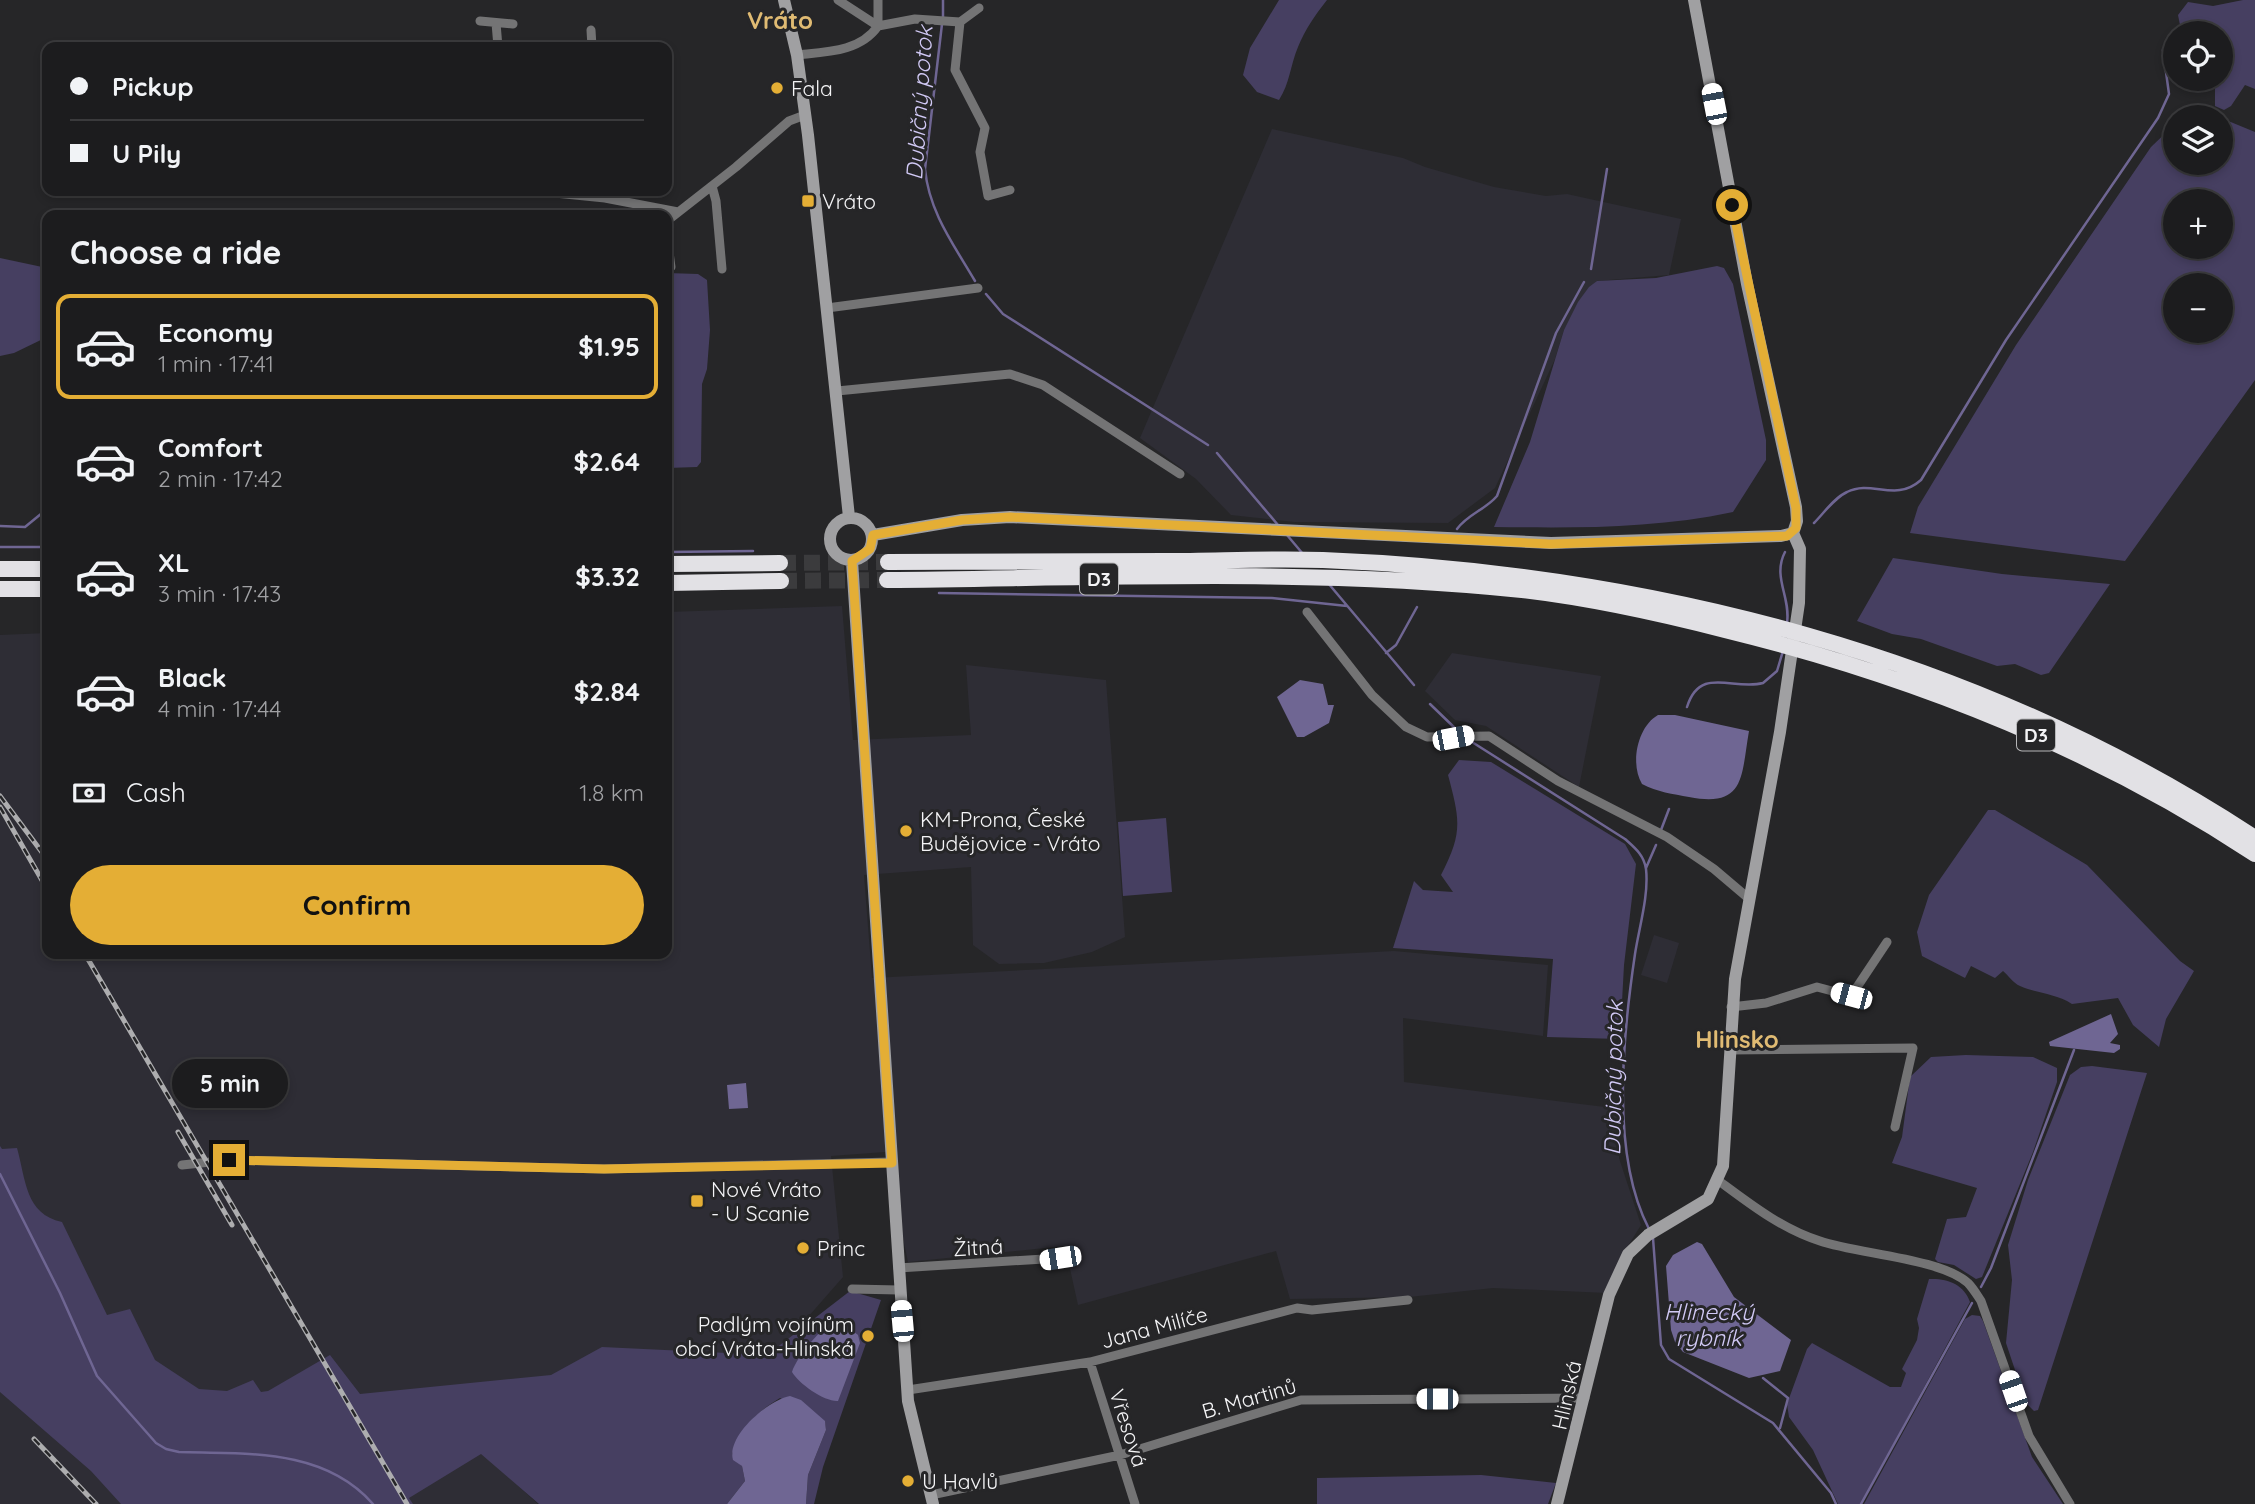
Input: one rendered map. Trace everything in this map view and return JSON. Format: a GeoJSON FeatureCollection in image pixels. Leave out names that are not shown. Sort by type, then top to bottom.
{"type":"FeatureCollection","features":[{"type":"Feature","properties":{"kind":"highway","name":"D3"},"geometry":{"type":"LineString","coordinates":[[888,562],[1319,560],[1528,576],[1630,593],[1780,625],[1945,681],[2039,719],[2124,762],[2255,838]]}},
{"type":"Feature","properties":{"kind":"highway"},"geometry":{"type":"LineString","coordinates":[[672,564],[780,563]]}},
{"type":"Feature","properties":{"kind":"highway"},"geometry":{"type":"LineString","coordinates":[[0,569],[42,569]]}},
{"type":"Feature","properties":{"kind":"highway","name":"D3"},"geometry":{"type":"LineString","coordinates":[[887,580],[1334,578],[1525,591],[1625,606],[1802,650],[1940,695],[2033,733],[2119,776],[2255,854]]}},
{"type":"Feature","properties":{"kind":"highway"},"geometry":{"type":"LineString","coordinates":[[672,583],[781,581]]}},
{"type":"Feature","properties":{"kind":"highway"},"geometry":{"type":"LineString","coordinates":[[0,589],[42,589]]}},
{"type":"Feature","properties":{"kind":"street"},"geometry":{"type":"LineString","coordinates":[[783,0],[797,55],[805,115],[849,517]]}},
{"type":"Feature","properties":{"kind":"street"},"geometry":{"type":"LineString","coordinates":[[838,0],[878,26],[915,19],[960,22],[979,8]]}},
{"type":"Feature","properties":{"kind":"street"},"geometry":{"type":"LineString","coordinates":[[797,55],[857,45],[871,36],[878,26],[878,0]]}},
{"type":"Feature","properties":{"kind":"street"},"geometry":{"type":"LineString","coordinates":[[1694,0],[1747,284],[1796,508],[1797,521],[1793,533],[1800,549],[1799,603],[1775,757],[1747,897],[1731,1007],[1723,1166],[1719,1181],[1786,1227],[1820,1242],[1933,1267],[1952,1273],[1969,1284],[1981,1301],[2029,1436],[2070,1504]]}},
{"type":"Feature","properties":{"kind":"street"},"geometry":{"type":"LineString","coordinates":[[480,21],[513,24]]}},
{"type":"Feature","properties":{"kind":"street"},"geometry":{"type":"LineString","coordinates":[[960,22],[955,70],[985,128],[980,152],[988,196],[1010,190]]}},
{"type":"Feature","properties":{"kind":"street"},"geometry":{"type":"LineString","coordinates":[[496,23],[498,42]]}},
{"type":"Feature","properties":{"kind":"street"},"geometry":{"type":"LineString","coordinates":[[591,30],[592,42]]}},
{"type":"Feature","properties":{"kind":"street"},"geometry":{"type":"LineString","coordinates":[[672,217],[789,121],[805,115]]}},
{"type":"Feature","properties":{"kind":"street"},"geometry":{"type":"LineString","coordinates":[[712,186],[716,201],[722,269]]}},
{"type":"Feature","properties":{"kind":"street"},"geometry":{"type":"LineString","coordinates":[[612,196],[670,210]]}},
{"type":"Feature","properties":{"kind":"street"},"geometry":{"type":"LineString","coordinates":[[672,211],[678,212]]}},
{"type":"Feature","properties":{"kind":"street"},"geometry":{"type":"LineString","coordinates":[[827,308],[978,288]]}},
{"type":"Feature","properties":{"kind":"street"},"geometry":{"type":"LineString","coordinates":[[837,391],[1010,374],[1043,385],[1180,474]]}},
{"type":"Feature","properties":{"kind":"street"},"geometry":{"type":"LineString","coordinates":[[849,517],[867,523],[873,535],[870,549],[852,561]]}},
{"type":"Feature","properties":{"kind":"street"},"geometry":{"type":"LineString","coordinates":[[849,517],[832,530],[830,544],[838,556],[852,561]]}},
{"type":"Feature","properties":{"kind":"street"},"geometry":{"type":"LineString","coordinates":[[873,535],[962,520],[1010,517],[1551,544],[1627,543],[1793,533]]}},
{"type":"Feature","properties":{"kind":"street"},"geometry":{"type":"LineString","coordinates":[[852,561],[899,1290],[912,1423],[932,1499]]}},
{"type":"Feature","properties":{"kind":"street"},"geometry":{"type":"LineString","coordinates":[[1307,612],[1372,695],[1406,727],[1427,737],[1489,736],[1558,781],[1667,837],[1714,869],[1747,897]]}},
{"type":"Feature","properties":{"kind":"street"},"geometry":{"type":"LineString","coordinates":[[1731,1007],[1766,1003],[1817,987],[1851,996],[1887,942]]}},
{"type":"Feature","properties":{"kind":"street"},"geometry":{"type":"LineString","coordinates":[[1729,1050],[1913,1048],[1895,1128]]}},
{"type":"Feature","properties":{"kind":"street"},"geometry":{"type":"LineString","coordinates":[[182,1165],[229,1160],[659,1169],[892,1163]]}},
{"type":"Feature","properties":{"kind":"street","name":"Hlinská"},"geometry":{"type":"LineString","coordinates":[[1557,1504],[1609,1295],[1628,1254],[1652,1233],[1708,1199],[1719,1181]]}},
{"type":"Feature","properties":{"kind":"street","name":"Žitná"},"geometry":{"type":"LineString","coordinates":[[898,1268],[1060,1258]]}},
{"type":"Feature","properties":{"kind":"street"},"geometry":{"type":"LineString","coordinates":[[852,1289],[899,1290]]}},
{"type":"Feature","properties":{"kind":"street","name":"Jana Milíče"},"geometry":{"type":"LineString","coordinates":[[908,1390],[1090,1362],[1297,1308],[1312,1310],[1408,1300]]}},
{"type":"Feature","properties":{"kind":"street","name":"Vřesová"},"geometry":{"type":"LineString","coordinates":[[1090,1362],[1135,1504]]}},
{"type":"Feature","properties":{"kind":"street","name":"B. Martinů"},"geometry":{"type":"LineString","coordinates":[[932,1499],[1120,1455],[1301,1399],[1585,1398]]}},
{"type":"Feature","properties":{"kind":"shaded area"},"geometry":{"type":"Polygon","coordinates":[[[1279,0],[1327,0],[1301,41],[1279,100],[1257,92],[1243,75],[1250,48],[1279,0]]]}},
{"type":"Feature","properties":{"kind":"shaded area"},"geometry":{"type":"Polygon","coordinates":[[[2255,0],[2255,89],[2245,85],[2232,105],[2215,105],[2215,91],[2233,91],[2233,21],[2179,21],[2178,15],[2188,2],[2213,6],[2255,0]]]}},
{"type":"Feature","properties":{"kind":"shaded area"},"geometry":{"type":"Polygon","coordinates":[[[2233,123],[2255,132],[2255,380],[2125,561],[1910,533],[1918,507],[2016,345],[2151,147],[2163,136],[2163,175],[2233,175],[2233,123]]]}},
{"type":"Feature","properties":{"kind":"shaded area"},"geometry":{"type":"Polygon","coordinates":[[[1272,129],[1403,158],[1494,187],[1546,196],[1567,194],[1681,219],[1669,275],[1597,281],[1564,330],[1555,359],[1495,488],[1448,523],[1294,522],[1231,515],[1196,479],[1140,438],[1272,129]]]}},
{"type":"Feature","properties":{"kind":"shaded area"},"geometry":{"type":"Polygon","coordinates":[[[0,258],[42,267],[42,339],[14,353],[0,356],[0,258]]]}},
{"type":"Feature","properties":{"kind":"shaded area"},"geometry":{"type":"Polygon","coordinates":[[[1717,266],[1724,268],[1733,284],[1766,440],[1766,460],[1733,512],[1644,524],[1494,527],[1530,442],[1564,330],[1589,287],[1597,281],[1656,278],[1717,266]]]}},
{"type":"Feature","properties":{"kind":"shaded area"},"geometry":{"type":"Polygon","coordinates":[[[672,273],[698,274],[707,280],[710,330],[707,369],[702,384],[701,462],[697,467],[672,468],[672,273]]]}},
{"type":"Feature","properties":{"kind":"shaded area"},"geometry":{"type":"Polygon","coordinates":[[[1893,558],[2002,574],[2110,584],[2049,673],[2041,675],[2015,664],[1997,666],[1921,639],[1892,634],[1857,621],[1893,558]]]}},
{"type":"Feature","properties":{"kind":"shaded area"},"geometry":{"type":"Polygon","coordinates":[[[842,606],[853,740],[971,735],[966,665],[1106,680],[1125,937],[1092,952],[1044,963],[999,964],[973,945],[971,867],[864,875],[872,978],[1394,951],[1548,965],[1543,1036],[1403,1018],[1404,1082],[1621,1109],[1619,1158],[1641,1225],[1618,1262],[1607,1293],[1493,1288],[1409,1297],[1290,1299],[1276,1251],[1078,1305],[1065,1246],[908,1262],[885,1152],[831,1156],[843,1277],[766,1365],[492,1462],[538,1504],[0,1504],[0,635],[42,633],[42,959],[672,959],[672,612],[842,606]]]}},
{"type":"Feature","properties":{"kind":"shaded area"},"geometry":{"type":"Polygon","coordinates":[[[1452,653],[1601,676],[1579,787],[1486,726],[1455,720],[1425,691],[1452,653]]]}},
{"type":"Feature","properties":{"kind":"shaded area"},"geometry":{"type":"Polygon","coordinates":[[[1459,760],[1491,762],[1625,844],[1636,864],[1624,965],[1620,1039],[1547,1037],[1553,959],[1393,948],[1414,881],[1423,890],[1453,892],[1441,875],[1456,837],[1457,815],[1448,775],[1459,760]]]}},
{"type":"Feature","properties":{"kind":"shaded area"},"geometry":{"type":"Polygon","coordinates":[[[1988,810],[1995,810],[2087,865],[2180,961],[2194,971],[2166,1019],[2159,1047],[2133,1025],[2118,998],[2072,1004],[2020,986],[2003,971],[1995,978],[1971,966],[1965,978],[1922,956],[1917,932],[1929,895],[1988,810]]]}},
{"type":"Feature","properties":{"kind":"shaded area"},"geometry":{"type":"Polygon","coordinates":[[[1166,818],[1172,892],[1123,896],[1118,822],[1166,818]]]}},
{"type":"Feature","properties":{"kind":"shaded area"},"geometry":{"type":"Polygon","coordinates":[[[1654,935],[1679,943],[1667,983],[1641,975],[1654,935]]]}},
{"type":"Feature","properties":{"kind":"shaded area"},"geometry":{"type":"Polygon","coordinates":[[[1931,1057],[2033,1057],[2057,1068],[2057,1082],[2033,1152],[1982,1277],[1976,1279],[1954,1265],[1935,1259],[1947,1219],[1966,1217],[1977,1188],[1892,1163],[1902,1137],[1910,1077],[1931,1057]]]}},
{"type":"Feature","properties":{"kind":"shaded area"},"geometry":{"type":"Polygon","coordinates":[[[2081,1067],[2147,1073],[2038,1410],[2034,1411],[2026,1403],[2006,1343],[2012,1280],[2008,1245],[2028,1180],[2070,1075],[2081,1067]]]}},
{"type":"Feature","properties":{"kind":"shaded area"},"geometry":{"type":"Polygon","coordinates":[[[0,1146],[2,1149],[17,1148],[25,1183],[34,1204],[50,1218],[62,1222],[107,1315],[130,1309],[155,1360],[199,1389],[227,1391],[253,1380],[261,1392],[268,1391],[330,1355],[360,1394],[551,1375],[602,1347],[767,1355],[850,1291],[881,1300],[823,1467],[814,1504],[806,1504],[808,1475],[826,1430],[825,1422],[780,1398],[757,1415],[744,1429],[735,1445],[732,1454],[742,1466],[745,1481],[727,1504],[539,1504],[481,1454],[409,1498],[413,1504],[121,1504],[91,1471],[0,1392],[0,1146]]]}},
{"type":"Feature","properties":{"kind":"shaded area"},"geometry":{"type":"Polygon","coordinates":[[[1929,1279],[1954,1283],[1964,1291],[1970,1302],[1861,1504],[1838,1504],[1813,1450],[1789,1417],[1787,1404],[1807,1349],[1812,1343],[1890,1387],[1901,1387],[1906,1373],[1902,1369],[1917,1340],[1917,1319],[1929,1279]]]}},
{"type":"Feature","properties":{"kind":"shaded area"},"geometry":{"type":"Polygon","coordinates":[[[1972,1315],[1980,1316],[1983,1321],[2032,1457],[2063,1504],[1864,1504],[1965,1319],[1972,1315]]]}},
{"type":"Feature","properties":{"kind":"shaded area"},"geometry":{"type":"Polygon","coordinates":[[[1481,1475],[1556,1483],[1548,1504],[1317,1504],[1317,1478],[1481,1475]]]}},
{"type":"Feature","properties":{"kind":"water"},"geometry":{"type":"Polygon","coordinates":[[[1300,680],[1323,684],[1328,705],[1334,705],[1329,723],[1304,737],[1297,737],[1277,697],[1300,680]]]}},
{"type":"Feature","properties":{"kind":"water"},"geometry":{"type":"Polygon","coordinates":[[[1658,715],[1675,715],[1749,731],[1742,775],[1731,793],[1721,798],[1708,799],[1665,792],[1642,784],[1636,766],[1638,746],[1645,728],[1658,715]]]}},
{"type":"Feature","properties":{"kind":"water"},"geometry":{"type":"Polygon","coordinates":[[[2111,1014],[2118,1034],[2110,1043],[2120,1045],[2120,1049],[2114,1053],[2050,1046],[2049,1042],[2111,1014]]]}},
{"type":"Feature","properties":{"kind":"water"},"geometry":{"type":"Polygon","coordinates":[[[746,1083],[748,1108],[729,1109],[727,1085],[746,1083]]]}},
{"type":"Feature","properties":{"kind":"water","name":"Hlinecký rybník"},"geometry":{"type":"Polygon","coordinates":[[[1697,1242],[1702,1244],[1734,1297],[1791,1340],[1780,1371],[1749,1378],[1683,1352],[1675,1342],[1671,1330],[1666,1266],[1673,1255],[1697,1242]]]}},
{"type":"Feature","properties":{"kind":"water"},"geometry":{"type":"Polygon","coordinates":[[[838,1319],[858,1335],[860,1343],[838,1401],[833,1401],[800,1382],[792,1372],[811,1342],[838,1319]]]}},
{"type":"Feature","properties":{"kind":"water"},"geometry":{"type":"Polygon","coordinates":[[[790,1396],[801,1400],[825,1421],[826,1430],[808,1475],[806,1504],[727,1504],[745,1481],[742,1466],[733,1460],[736,1440],[760,1412],[790,1396]]]}},
{"type":"Feature","properties":{"kind":"waterway","name":"Dubičný potok"},"geometry":{"type":"LineString","coordinates":[[943,0],[943,18]]}},
{"type":"Feature","properties":{"kind":"waterway","name":"Dubičný potok"},"geometry":{"type":"LineString","coordinates":[[942,24],[925,169],[927,185],[937,214],[975,281]]}},
{"type":"Feature","properties":{"kind":"waterway"},"geometry":{"type":"LineString","coordinates":[[1814,523],[1833,502],[1847,492],[1865,488],[1902,490],[1921,480],[2006,340],[2158,118],[2169,91]]}},
{"type":"Feature","properties":{"kind":"waterway"},"geometry":{"type":"LineString","coordinates":[[1591,269],[1607,169]]}},
{"type":"Feature","properties":{"kind":"waterway"},"geometry":{"type":"LineString","coordinates":[[1457,529],[1497,496],[1556,333],[1584,282]]}},
{"type":"Feature","properties":{"kind":"waterway","name":"Dubičný potok"},"geometry":{"type":"LineString","coordinates":[[986,294],[1003,314],[1208,445]]}},
{"type":"Feature","properties":{"kind":"waterway","name":"Dubičný potok"},"geometry":{"type":"LineString","coordinates":[[1217,453],[1278,525]]}},
{"type":"Feature","properties":{"kind":"waterway"},"geometry":{"type":"LineString","coordinates":[[0,526],[25,527],[42,513]]}},
{"type":"Feature","properties":{"kind":"waterway","name":"Dubičný potok"},"geometry":{"type":"LineString","coordinates":[[1287,535],[1303,554]]}},
{"type":"Feature","properties":{"kind":"waterway"},"geometry":{"type":"LineString","coordinates":[[0,547],[42,547]]}},
{"type":"Feature","properties":{"kind":"waterway"},"geometry":{"type":"LineString","coordinates":[[672,552],[753,551]]}},
{"type":"Feature","properties":{"kind":"waterway"},"geometry":{"type":"LineString","coordinates":[[1785,552],[1780,570],[1787,604],[1787,623]]}},
{"type":"Feature","properties":{"kind":"waterway","name":"Dubičný potok"},"geometry":{"type":"LineString","coordinates":[[1328,583],[1414,685]]}},
{"type":"Feature","properties":{"kind":"waterway"},"geometry":{"type":"LineString","coordinates":[[939,593],[1272,598],[1347,606]]}},
{"type":"Feature","properties":{"kind":"waterway"},"geometry":{"type":"LineString","coordinates":[[1386,653],[1396,645],[1417,607]]}},
{"type":"Feature","properties":{"kind":"waterway"},"geometry":{"type":"LineString","coordinates":[[1687,707],[1693,694],[1709,683],[1763,683],[1777,671],[1783,651]]}},
{"type":"Feature","properties":{"kind":"waterway","name":"Dubičný potok"},"geometry":{"type":"LineString","coordinates":[[1430,704],[1459,732]]}},
{"type":"Feature","properties":{"kind":"waterway","name":"Dubičný potok"},"geometry":{"type":"LineString","coordinates":[[1472,742],[1625,839],[1645,864],[1646,890],[1627,1021],[1623,1094],[1629,1166],[1637,1199],[1649,1229]]}},
{"type":"Feature","properties":{"kind":"waterway"},"geometry":{"type":"LineString","coordinates":[[1661,830],[1669,809]]}},
{"type":"Feature","properties":{"kind":"waterway"},"geometry":{"type":"LineString","coordinates":[[1646,868],[1656,845]]}},
{"type":"Feature","properties":{"kind":"waterway"},"geometry":{"type":"LineString","coordinates":[[1981,1287],[1991,1268],[2074,1050]]}},
{"type":"Feature","properties":{"kind":"waterway"},"geometry":{"type":"LineString","coordinates":[[0,1174],[60,1293],[97,1376],[156,1443],[179,1452],[257,1455],[308,1463],[353,1486],[373,1504]]}},
{"type":"Feature","properties":{"kind":"waterway","name":"Dubičný potok"},"geometry":{"type":"LineString","coordinates":[[1653,1238],[1661,1345],[1669,1359],[1773,1423],[1831,1493],[1836,1504]]}},
{"type":"Feature","properties":{"kind":"waterway"},"geometry":{"type":"LineString","coordinates":[[1861,1504],[1972,1303]]}},
{"type":"Feature","properties":{"kind":"waterway"},"geometry":{"type":"LineString","coordinates":[[1763,1378],[1788,1398],[1780,1428]]}},
{"type":"Feature","properties":{"kind":"tunnel"},"geometry":{"type":"LineString","coordinates":[[780,563],[888,562]]}},
{"type":"Feature","properties":{"kind":"tunnel"},"geometry":{"type":"LineString","coordinates":[[781,581],[887,580]]}},
{"type":"Feature","properties":{"kind":"railway"},"geometry":{"type":"LineString","coordinates":[[0,796],[42,852]]}},
{"type":"Feature","properties":{"kind":"railway"},"geometry":{"type":"LineString","coordinates":[[0,807],[42,880]]}},
{"type":"Feature","properties":{"kind":"railway"},"geometry":{"type":"LineString","coordinates":[[88,959],[407,1504]]}},
{"type":"Feature","properties":{"kind":"railway"},"geometry":{"type":"LineString","coordinates":[[178,1132],[232,1225]]}},
{"type":"Feature","properties":{"kind":"railway"},"geometry":{"type":"LineString","coordinates":[[34,1439],[96,1504]]}},
{"type":"Feature","properties":{"kind":"place","name":"Fala"},"geometry":{"type":"Point","coordinates":[777,88]}},
{"type":"Feature","properties":{"kind":"place","name":"Vráto"},"geometry":{"type":"Point","coordinates":[808,201]}},
{"type":"Feature","properties":{"kind":"place","name":"KM-Prona, České Budějovice - Vráto"},"geometry":{"type":"Point","coordinates":[906,831]}},
{"type":"Feature","properties":{"kind":"place","name":"Nové Vráto - U Scanie"},"geometry":{"type":"Point","coordinates":[697,1201]}},
{"type":"Feature","properties":{"kind":"place","name":"Princ"},"geometry":{"type":"Point","coordinates":[803,1248]}},
{"type":"Feature","properties":{"kind":"place","name":"Padlým vojínům obcí Vráta-Hlinská"},"geometry":{"type":"Point","coordinates":[868,1336]}},
{"type":"Feature","properties":{"kind":"place","name":"U Havlů"},"geometry":{"type":"Point","coordinates":[908,1481]}},
{"type":"Feature","properties":{"kind":"district","name":"Vráto"},"geometry":{"type":"Point","coordinates":[780,20]}},
{"type":"Feature","properties":{"kind":"district","name":"Hlinsko"},"geometry":{"type":"Point","coordinates":[1737,1039]}},
{"type":"Feature","properties":{"kind":"route"},"geometry":{"type":"LineString","coordinates":[[229,1160],[604,1169],[892,1163],[852,561],[866,555],[873,542],[873,535],[962,520],[1010,517],[1551,544],[1787,536],[1796,528],[1796,508],[1732,205]]}}]}
